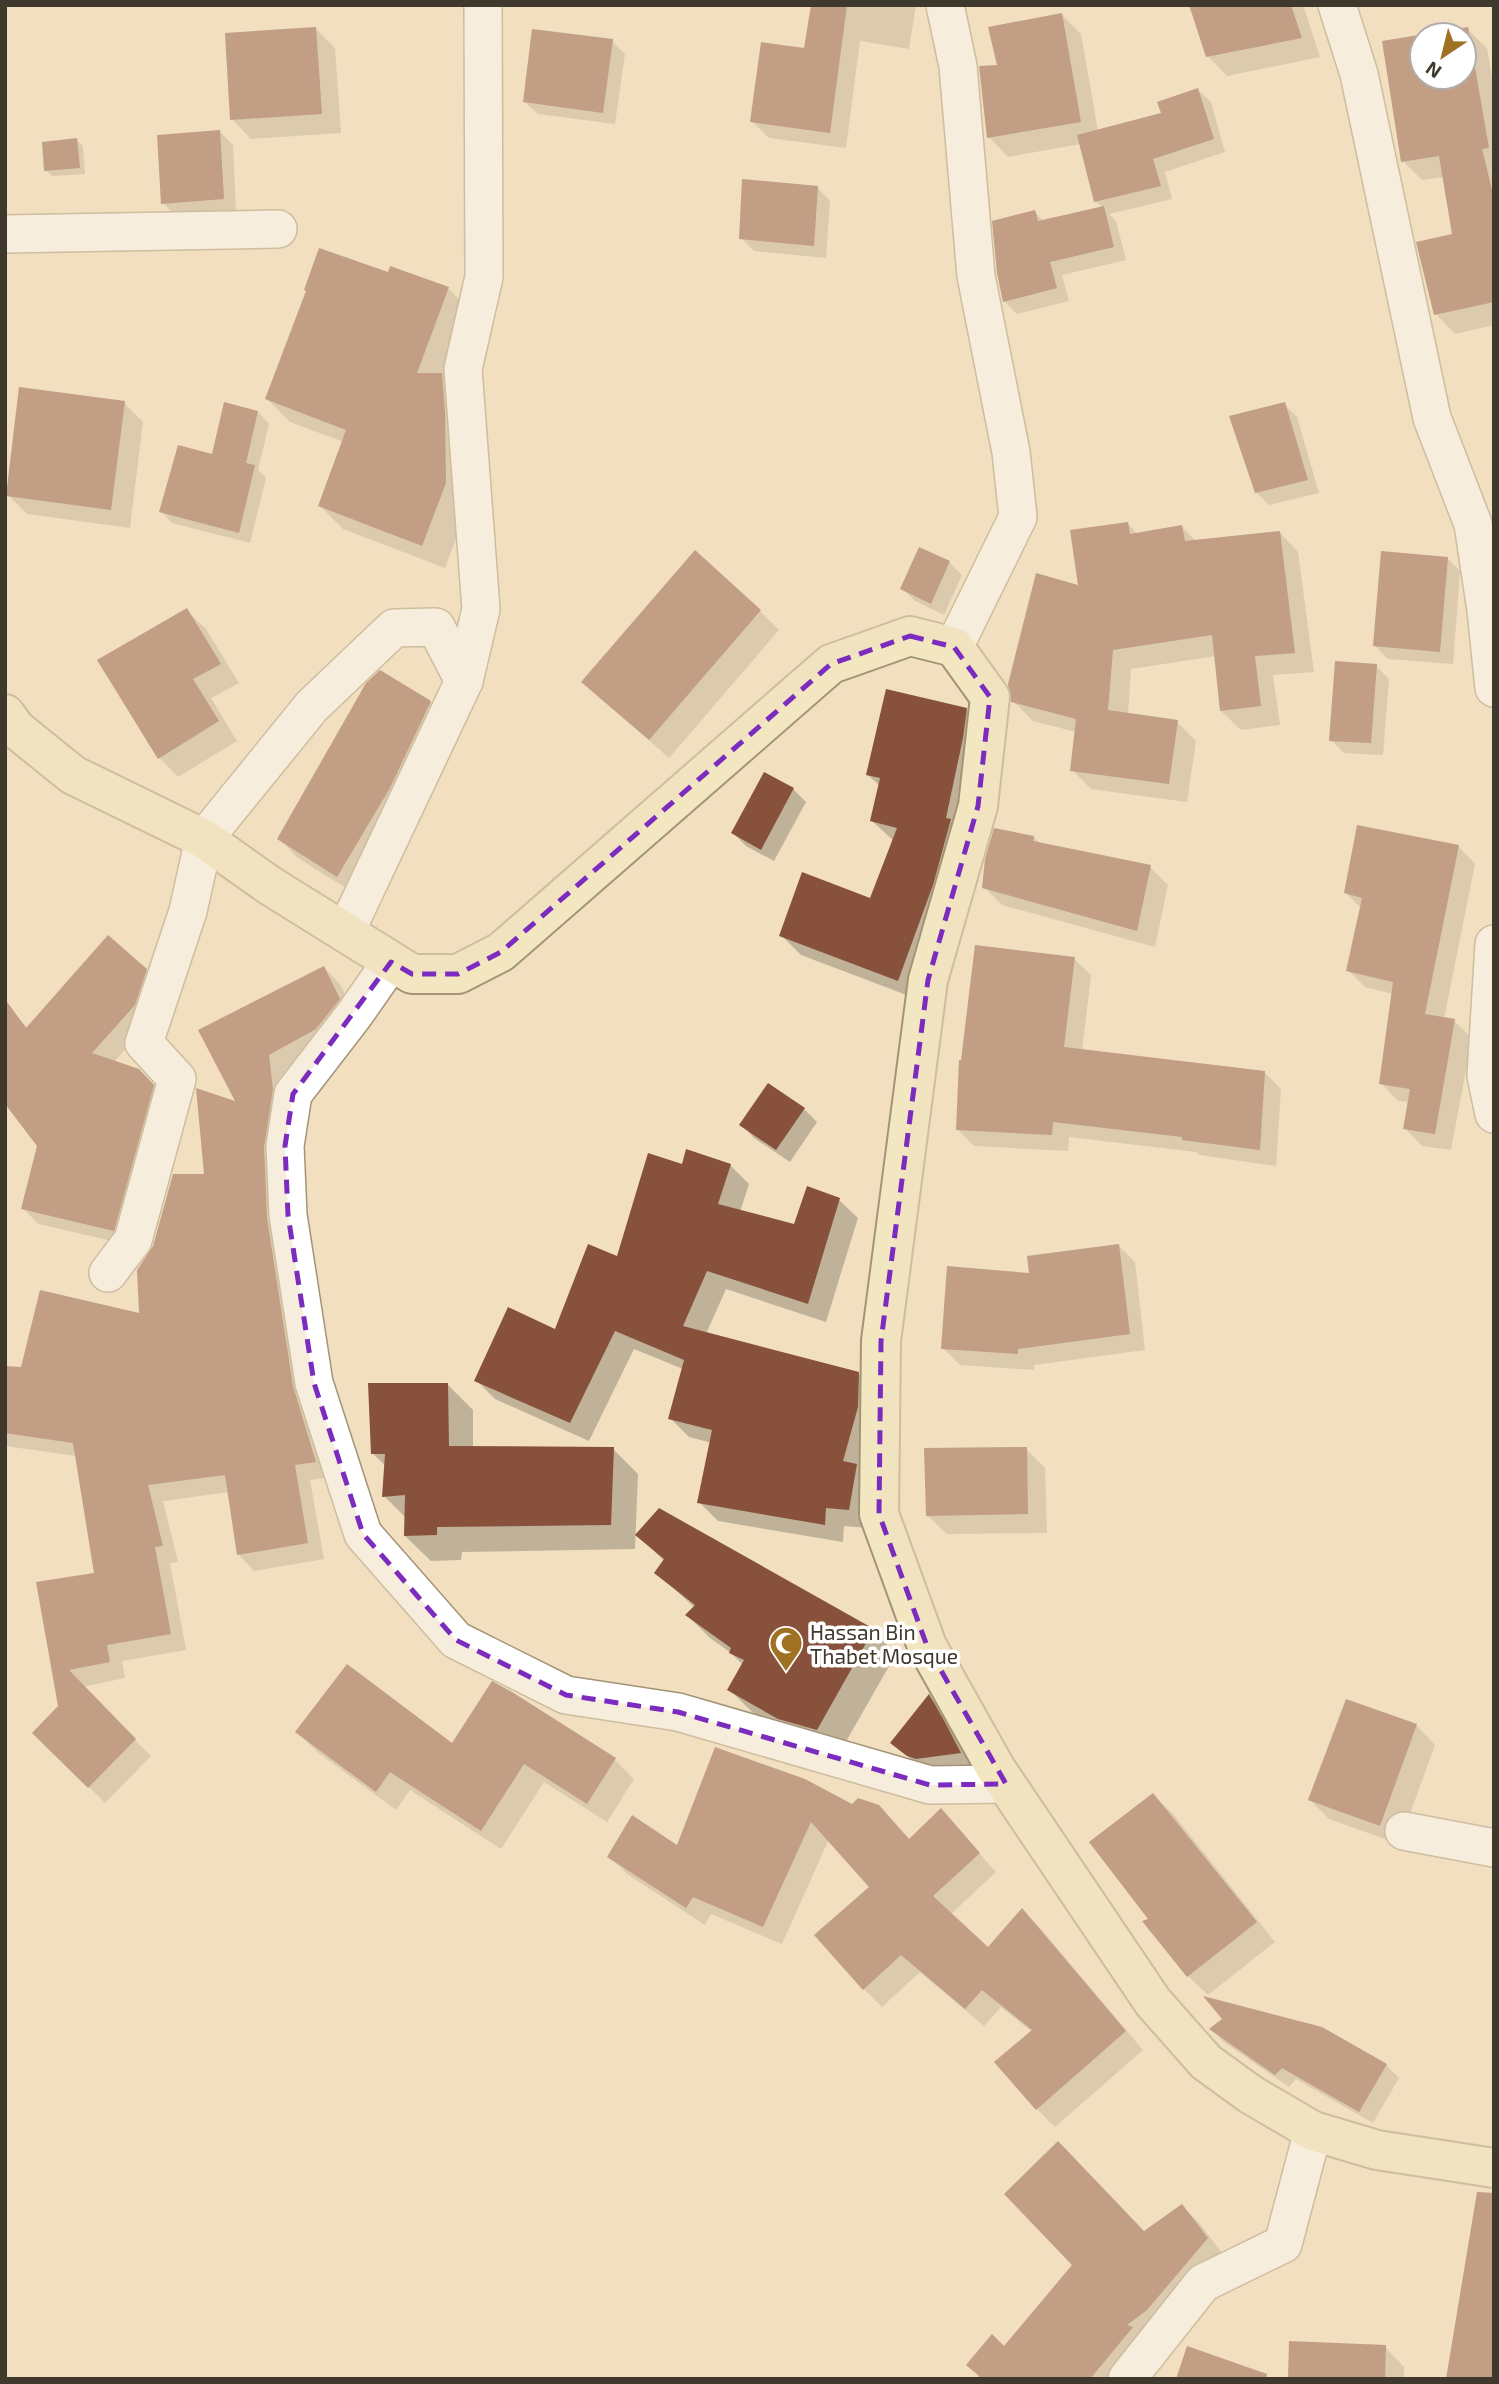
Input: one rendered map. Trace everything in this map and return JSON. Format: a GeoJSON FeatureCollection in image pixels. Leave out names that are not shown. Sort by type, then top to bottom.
{"type":"FeatureCollection","features":[{"type":"Feature","properties":{"kind":"street"},"geometry":{"type":"LineString","coordinates":[[345,933],[464,681],[481,609],[463,369],[484,277],[483,5]]}},
{"type":"Feature","properties":{"kind":"street"},"geometry":{"type":"LineString","coordinates":[[945,5],[958,66],[976,276],[1011,452],[1018,517],[954,647]]}},
{"type":"Feature","properties":{"kind":"street"},"geometry":{"type":"LineString","coordinates":[[1337,5],[1359,74],[1432,418],[1473,524],[1494,688]]}},
{"type":"Feature","properties":{"kind":"street"},"geometry":{"type":"LineString","coordinates":[[5,234],[278,229]]}},
{"type":"Feature","properties":{"kind":"street"},"geometry":{"type":"LineString","coordinates":[[108,1273],[133,1240],[177,1079],[144,1044],[188,911],[204,839],[312,706],[394,628],[436,627],[464,681]]}},
{"type":"Feature","properties":{"kind":"street"},"geometry":{"type":"LineString","coordinates":[[5,714],[16,729],[73,775],[204,839],[269,885],[391,962],[412,974],[458,974],[500,952],[831,664],[910,636],[954,647],[990,697],[978,806],[928,980],[881,1341],[879,1514],[927,1646],[1006,1784],[1153,2002],[1206,2062],[1250,2094],[1313,2131],[1377,2150],[1494,2168]]}},
{"type":"Feature","properties":{"kind":"street"},"geometry":{"type":"LineString","coordinates":[[1494,944],[1486,1076],[1494,1114]]}},
{"type":"Feature","properties":{"kind":"street"},"geometry":{"type":"LineString","coordinates":[[391,962],[293,1094],[285,1146],[288,1215],[314,1383],[363,1534],[456,1640],[566,1695],[678,1712],[930,1785],[1006,1784]]}},
{"type":"Feature","properties":{"kind":"street"},"geometry":{"type":"LineString","coordinates":[[1404,1831],[1494,1849]]}},
{"type":"Feature","properties":{"kind":"street"},"geometry":{"type":"LineString","coordinates":[[1127,2379],[1203,2283],[1283,2245],[1313,2131]]}},
{"type":"Feature","properties":{"kind":"highlighted area"},"geometry":{"type":"Polygon","coordinates":[[[910,636],[954,647],[990,697],[978,806],[928,980],[881,1341],[879,1514],[927,1646],[1006,1784],[930,1785],[678,1712],[566,1695],[456,1640],[363,1534],[314,1383],[288,1215],[285,1146],[293,1094],[391,962],[412,974],[458,974],[501,952],[831,664],[910,636]]]}},
{"type":"Feature","properties":{"kind":"building"},"geometry":{"type":"Polygon","coordinates":[[[811,5],[847,5],[830,133],[750,122],[761,42],[804,48],[811,5]]]}},
{"type":"Feature","properties":{"kind":"building"},"geometry":{"type":"Polygon","coordinates":[[[1189,5],[1291,5],[1302,38],[1206,57],[1189,5]]]}},
{"type":"Feature","properties":{"kind":"building"},"geometry":{"type":"Polygon","coordinates":[[[1062,13],[1081,122],[987,138],[979,66],[997,65],[988,27],[1062,13]]]}},
{"type":"Feature","properties":{"kind":"building"},"geometry":{"type":"Polygon","coordinates":[[[316,27],[322,114],[230,120],[225,33],[316,27]]]}},
{"type":"Feature","properties":{"kind":"building"},"geometry":{"type":"Polygon","coordinates":[[[532,29],[613,39],[603,113],[523,102],[532,29]]]}},
{"type":"Feature","properties":{"kind":"building"},"geometry":{"type":"Polygon","coordinates":[[[1408,37],[1408,91],[1478,91],[1478,85],[1489,148],[1482,149],[1494,198],[1494,302],[1434,315],[1416,242],[1452,234],[1439,156],[1401,162],[1382,41],[1408,37]]]}},
{"type":"Feature","properties":{"kind":"building"},"geometry":{"type":"Polygon","coordinates":[[[1198,88],[1214,139],[1153,159],[1161,186],[1094,202],[1077,135],[1161,113],[1157,102],[1198,88]]]}},
{"type":"Feature","properties":{"kind":"building"},"geometry":{"type":"Polygon","coordinates":[[[220,130],[224,199],[161,204],[157,135],[220,130]]]}},
{"type":"Feature","properties":{"kind":"building"},"geometry":{"type":"Polygon","coordinates":[[[77,138],[80,168],[44,171],[42,142],[77,138]]]}},
{"type":"Feature","properties":{"kind":"building"},"geometry":{"type":"Polygon","coordinates":[[[742,179],[818,186],[814,246],[739,239],[742,179]]]}},
{"type":"Feature","properties":{"kind":"building"},"geometry":{"type":"Polygon","coordinates":[[[1104,206],[1114,247],[1050,262],[1057,288],[1003,302],[992,221],[1035,210],[1038,221],[1104,206]]]}},
{"type":"Feature","properties":{"kind":"building"},"geometry":{"type":"Polygon","coordinates":[[[319,248],[388,272],[390,266],[449,287],[417,373],[442,373],[445,413],[446,483],[422,546],[318,506],[346,430],[265,399],[306,291],[304,290],[319,248]]]}},
{"type":"Feature","properties":{"kind":"building"},"geometry":{"type":"Polygon","coordinates":[[[19,387],[125,401],[111,510],[6,496],[19,387]]]}},
{"type":"Feature","properties":{"kind":"building"},"geometry":{"type":"Polygon","coordinates":[[[224,402],[258,411],[246,463],[255,465],[239,533],[159,512],[178,445],[212,454],[224,402]]]}},
{"type":"Feature","properties":{"kind":"building"},"geometry":{"type":"Polygon","coordinates":[[[1285,402],[1308,480],[1255,493],[1229,416],[1285,402]]]}},
{"type":"Feature","properties":{"kind":"building"},"geometry":{"type":"Polygon","coordinates":[[[1128,522],[1130,534],[1182,525],[1185,541],[1280,531],[1295,653],[1255,656],[1261,706],[1220,711],[1212,635],[1113,650],[1108,710],[1178,720],[1169,784],[1070,771],[1076,719],[1011,702],[1008,684],[1036,573],[1078,585],[1070,530],[1128,522]]]}},
{"type":"Feature","properties":{"kind":"building"},"geometry":{"type":"Polygon","coordinates":[[[919,547],[950,561],[931,604],[900,589],[919,547]]]}},
{"type":"Feature","properties":{"kind":"building"},"geometry":{"type":"Polygon","coordinates":[[[695,550],[761,610],[649,740],[581,682],[695,550]]]}},
{"type":"Feature","properties":{"kind":"building"},"geometry":{"type":"Polygon","coordinates":[[[1381,551],[1448,557],[1440,652],[1373,646],[1381,551]]]}},
{"type":"Feature","properties":{"kind":"building"},"geometry":{"type":"Polygon","coordinates":[[[187,608],[221,664],[193,679],[219,721],[158,759],[97,660],[187,608]]]}},
{"type":"Feature","properties":{"kind":"building"},"geometry":{"type":"Polygon","coordinates":[[[1335,661],[1377,664],[1371,743],[1329,741],[1335,661]]]}},
{"type":"Feature","properties":{"kind":"building"},"geometry":{"type":"Polygon","coordinates":[[[380,670],[431,701],[390,788],[337,877],[277,839],[366,683],[380,670]]]}},
{"type":"Feature","properties":{"kind":"building"},"geometry":{"type":"Polygon","coordinates":[[[886,689],[967,708],[946,818],[951,819],[933,885],[898,981],[779,936],[802,872],[870,898],[897,828],[870,821],[880,778],[866,775],[886,689]]]}},
{"type":"Feature","properties":{"kind":"building"},"geometry":{"type":"Polygon","coordinates":[[[764,772],[794,788],[761,850],[731,833],[764,772]]]}},
{"type":"Feature","properties":{"kind":"building"},"geometry":{"type":"Polygon","coordinates":[[[1357,825],[1459,845],[1425,1014],[1455,1019],[1435,1134],[1403,1129],[1410,1089],[1379,1084],[1393,982],[1346,971],[1362,898],[1344,893],[1357,825]]]}},
{"type":"Feature","properties":{"kind":"building"},"geometry":{"type":"Polygon","coordinates":[[[994,828],[1034,836],[1033,841],[1151,865],[1137,931],[982,888],[985,859],[994,828]]]}},
{"type":"Feature","properties":{"kind":"building"},"geometry":{"type":"Polygon","coordinates":[[[108,935],[147,969],[135,1005],[92,1053],[139,1069],[154,1085],[114,1231],[21,1209],[37,1146],[5,1104],[5,999],[26,1028],[108,935]]]}},
{"type":"Feature","properties":{"kind":"building"},"geometry":{"type":"Polygon","coordinates":[[[975,945],[1075,957],[1064,1047],[1265,1071],[1260,1150],[1182,1140],[1182,1137],[1053,1122],[1052,1135],[956,1130],[959,1060],[975,945]]]}},
{"type":"Feature","properties":{"kind":"building"},"geometry":{"type":"Polygon","coordinates":[[[324,966],[340,999],[316,1029],[269,1055],[273,1089],[264,1147],[267,1218],[293,1386],[316,1462],[295,1465],[308,1543],[237,1555],[225,1475],[148,1485],[163,1546],[155,1547],[171,1634],[107,1645],[110,1662],[69,1670],[136,1739],[88,1788],[32,1733],[58,1706],[36,1582],[94,1573],[73,1443],[5,1433],[5,1366],[21,1367],[40,1290],[139,1313],[137,1270],[153,1246],[173,1174],[204,1174],[196,1088],[235,1101],[198,1030],[324,966]]]}},
{"type":"Feature","properties":{"kind":"building"},"geometry":{"type":"Polygon","coordinates":[[[768,1083],[805,1108],[776,1150],[739,1125],[768,1083]]]}},
{"type":"Feature","properties":{"kind":"building"},"geometry":{"type":"Polygon","coordinates":[[[686,1149],[731,1164],[718,1204],[794,1224],[807,1186],[840,1198],[808,1304],[707,1271],[683,1326],[859,1372],[858,1407],[843,1461],[857,1464],[849,1510],[826,1508],[825,1525],[697,1503],[712,1430],[668,1419],[684,1360],[615,1331],[570,1423],[474,1381],[508,1307],[555,1329],[588,1244],[617,1256],[648,1153],[682,1164],[686,1149]]]}},
{"type":"Feature","properties":{"kind":"building"},"geometry":{"type":"Polygon","coordinates":[[[1119,1244],[1130,1334],[1018,1349],[1018,1354],[941,1349],[947,1266],[1029,1273],[1027,1256],[1119,1244]]]}},
{"type":"Feature","properties":{"kind":"building"},"geometry":{"type":"Polygon","coordinates":[[[368,1383],[448,1383],[449,1446],[614,1447],[611,1525],[437,1527],[437,1535],[404,1536],[405,1495],[382,1497],[385,1454],[371,1454],[368,1383]]]}},
{"type":"Feature","properties":{"kind":"building"},"geometry":{"type":"Polygon","coordinates":[[[1027,1447],[1028,1514],[926,1516],[924,1448],[1027,1447]]]}},
{"type":"Feature","properties":{"kind":"building"},"geometry":{"type":"Polygon","coordinates":[[[659,1508],[874,1629],[817,1730],[778,1719],[727,1690],[744,1660],[729,1653],[731,1648],[685,1615],[695,1605],[654,1573],[664,1559],[635,1535],[659,1508]]]}},
{"type":"Feature","properties":{"kind":"building"},"geometry":{"type":"Polygon","coordinates":[[[347,1664],[452,1743],[492,1681],[616,1758],[587,1804],[524,1764],[481,1831],[390,1772],[376,1792],[295,1732],[347,1664]]]}},
{"type":"Feature","properties":{"kind":"building"},"geometry":{"type":"Polygon","coordinates":[[[929,1694],[961,1753],[916,1759],[907,1756],[890,1743],[929,1694]]]}},
{"type":"Feature","properties":{"kind":"building"},"geometry":{"type":"Polygon","coordinates":[[[1346,1699],[1417,1724],[1380,1826],[1308,1800],[1346,1699]]]}},
{"type":"Feature","properties":{"kind":"building"},"geometry":{"type":"Polygon","coordinates":[[[715,1747],[805,1779],[852,1804],[858,1798],[879,1805],[909,1839],[941,1808],[980,1853],[933,1896],[988,1947],[1022,1908],[1126,2031],[1036,2110],[994,2062],[1032,2030],[982,1990],[965,2009],[901,1955],[863,1990],[814,1935],[869,1887],[811,1822],[763,1927],[693,1897],[686,1908],[607,1857],[632,1815],[677,1845],[715,1747]]]}},
{"type":"Feature","properties":{"kind":"building"},"geometry":{"type":"Polygon","coordinates":[[[1153,1793],[1257,1922],[1187,1977],[1142,1921],[1148,1919],[1089,1842],[1153,1793]]]}},
{"type":"Feature","properties":{"kind":"building"},"geometry":{"type":"Polygon","coordinates":[[[1203,1996],[1322,2027],[1387,2064],[1359,2112],[1282,2068],[1275,2075],[1209,2029],[1222,2019],[1203,1996]]]}},
{"type":"Feature","properties":{"kind":"building"},"geometry":{"type":"Polygon","coordinates":[[[1058,2141],[1144,2231],[1182,2204],[1208,2238],[1147,2310],[1127,2325],[1133,2327],[1090,2379],[977,2379],[979,2376],[966,2365],[992,2334],[1004,2346],[1072,2265],[1004,2194],[1058,2141]]]}},
{"type":"Feature","properties":{"kind":"building"},"geometry":{"type":"Polygon","coordinates":[[[1477,2192],[1494,2193],[1494,2379],[1446,2379],[1477,2192]]]}},
{"type":"Feature","properties":{"kind":"building"},"geometry":{"type":"Polygon","coordinates":[[[1289,2341],[1386,2345],[1385,2379],[1288,2379],[1289,2341]]]}},
{"type":"Feature","properties":{"kind":"building"},"geometry":{"type":"Polygon","coordinates":[[[1187,2346],[1267,2374],[1266,2379],[1176,2379],[1187,2346]]]}},
{"type":"Feature","properties":{"kind":"place","name":"Hassan Bin Thabet Mosque"},"geometry":{"type":"Point","coordinates":[786,1673]}}]}
